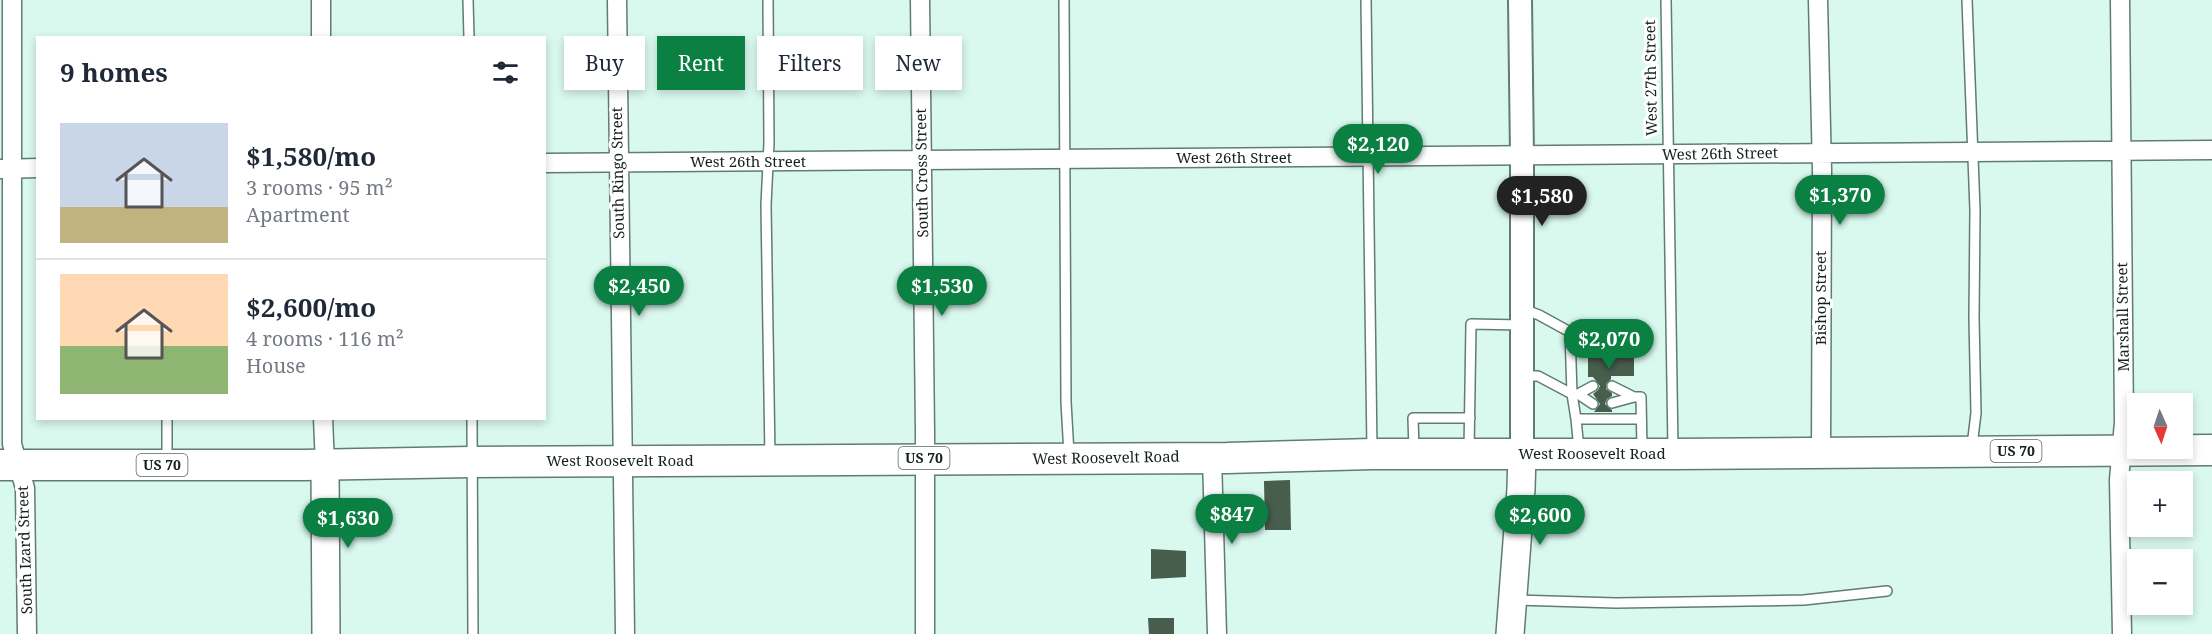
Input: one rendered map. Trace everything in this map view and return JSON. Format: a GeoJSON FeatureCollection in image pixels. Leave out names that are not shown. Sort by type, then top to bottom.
{"type":"FeatureCollection","features":[{"type":"Feature","properties":{"kind":"main road","name":"West Roosevelt Road"},"geometry":{"type":"LineString","coordinates":[[9,465],[325,465],[925,458],[1069,459],[1372,454],[2212,450]]}},
{"type":"Feature","properties":{"kind":"main road"},"geometry":{"type":"LineString","coordinates":[[1510,634],[1522,454]]}},
{"type":"Feature","properties":{"kind":"main road"},"geometry":{"type":"LineString","coordinates":[[325,465],[326,634]]}},
{"type":"Feature","properties":{"kind":"street","name":"South Izard Street"},"geometry":{"type":"LineString","coordinates":[[12,0],[7,169],[12,444],[9,465],[25,488],[27,634]]}},
{"type":"Feature","properties":{"kind":"street"},"geometry":{"type":"LineString","coordinates":[[321,0],[321,36]]}},
{"type":"Feature","properties":{"kind":"street","name":"South Ringo Street"},"geometry":{"type":"LineString","coordinates":[[617,0],[625,634]]}},
{"type":"Feature","properties":{"kind":"street","name":"South Cross Street"},"geometry":{"type":"LineString","coordinates":[[920,0],[925,634]]}},
{"type":"Feature","properties":{"kind":"street"},"geometry":{"type":"LineString","coordinates":[[1520,0],[1522,454]]}},
{"type":"Feature","properties":{"kind":"street","name":"Bishop Street"},"geometry":{"type":"LineString","coordinates":[[1818,0],[1821,153],[1821,452]]}},
{"type":"Feature","properties":{"kind":"street","name":"Marshall Street"},"geometry":{"type":"LineString","coordinates":[[2120,0],[2124,422],[2119,480],[2122,634]]}},
{"type":"Feature","properties":{"kind":"street","name":"West 26th Street"},"geometry":{"type":"LineString","coordinates":[[546,163],[2212,150]]}},
{"type":"Feature","properties":{"kind":"street"},"geometry":{"type":"LineString","coordinates":[[7,169],[36,168]]}},
{"type":"Feature","properties":{"kind":"street"},"geometry":{"type":"LineString","coordinates":[[322,420],[325,465]]}},
{"type":"Feature","properties":{"kind":"street"},"geometry":{"type":"LineString","coordinates":[[1212,457],[1217,634]]}},
{"type":"Feature","properties":{"kind":"lane"},"geometry":{"type":"LineString","coordinates":[[468,0],[469,36]]}},
{"type":"Feature","properties":{"kind":"lane"},"geometry":{"type":"LineString","coordinates":[[768,0],[770,460]]}},
{"type":"Feature","properties":{"kind":"lane"},"geometry":{"type":"LineString","coordinates":[[1064,0],[1066,402],[1069,459]]}},
{"type":"Feature","properties":{"kind":"lane"},"geometry":{"type":"LineString","coordinates":[[1366,0],[1370,157],[1372,454]]}},
{"type":"Feature","properties":{"kind":"lane","name":"West 27th Street"},"geometry":{"type":"LineString","coordinates":[[1666,0],[1673,454]]}},
{"type":"Feature","properties":{"kind":"lane"},"geometry":{"type":"LineString","coordinates":[[1967,0],[1976,413],[1971,452]]}},
{"type":"Feature","properties":{"kind":"lane"},"geometry":{"type":"LineString","coordinates":[[1469,454],[1471,324],[1539,315],[1570,332],[1579,454]]}},
{"type":"Feature","properties":{"kind":"lane"},"geometry":{"type":"LineString","coordinates":[[1522,376],[1538,376],[1593,404]]}},
{"type":"Feature","properties":{"kind":"lane"},"geometry":{"type":"LineString","coordinates":[[1575,394],[1593,386]]}},
{"type":"Feature","properties":{"kind":"lane"},"geometry":{"type":"LineString","coordinates":[[1612,386],[1634,397]]}},
{"type":"Feature","properties":{"kind":"lane"},"geometry":{"type":"LineString","coordinates":[[1612,403],[1641,397],[1642,454]]}},
{"type":"Feature","properties":{"kind":"lane"},"geometry":{"type":"LineString","coordinates":[[1414,454],[1413,418],[1470,418]]}},
{"type":"Feature","properties":{"kind":"lane"},"geometry":{"type":"LineString","coordinates":[[1576,419],[1641,419]]}},
{"type":"Feature","properties":{"kind":"lane"},"geometry":{"type":"LineString","coordinates":[[167,420],[167,465]]}},
{"type":"Feature","properties":{"kind":"lane"},"geometry":{"type":"LineString","coordinates":[[472,420],[473,634]]}},
{"type":"Feature","properties":{"kind":"lane"},"geometry":{"type":"LineString","coordinates":[[1514,600],[1616,603],[1804,600],[1887,591]]}},
{"type":"Feature","properties":{"kind":"building"},"geometry":{"type":"Polygon","coordinates":[[[1634,348],[1634,376],[1611,376],[1606,384],[1606,389],[1612,393],[1612,396],[1605,404],[1612,412],[1594,412],[1600,404],[1593,394],[1600,386],[1593,377],[1588,377],[1588,349],[1634,348]]]}},
{"type":"Feature","properties":{"kind":"building"},"geometry":{"type":"Polygon","coordinates":[[[1290,480],[1291,530],[1265,530],[1264,481],[1290,480]]]}},
{"type":"Feature","properties":{"kind":"building"},"geometry":{"type":"Polygon","coordinates":[[[1151,549],[1186,551],[1186,577],[1151,579],[1151,549]]]}},
{"type":"Feature","properties":{"kind":"building"},"geometry":{"type":"Polygon","coordinates":[[[1148,618],[1174,618],[1174,634],[1149,634],[1148,618]]]}}]}
